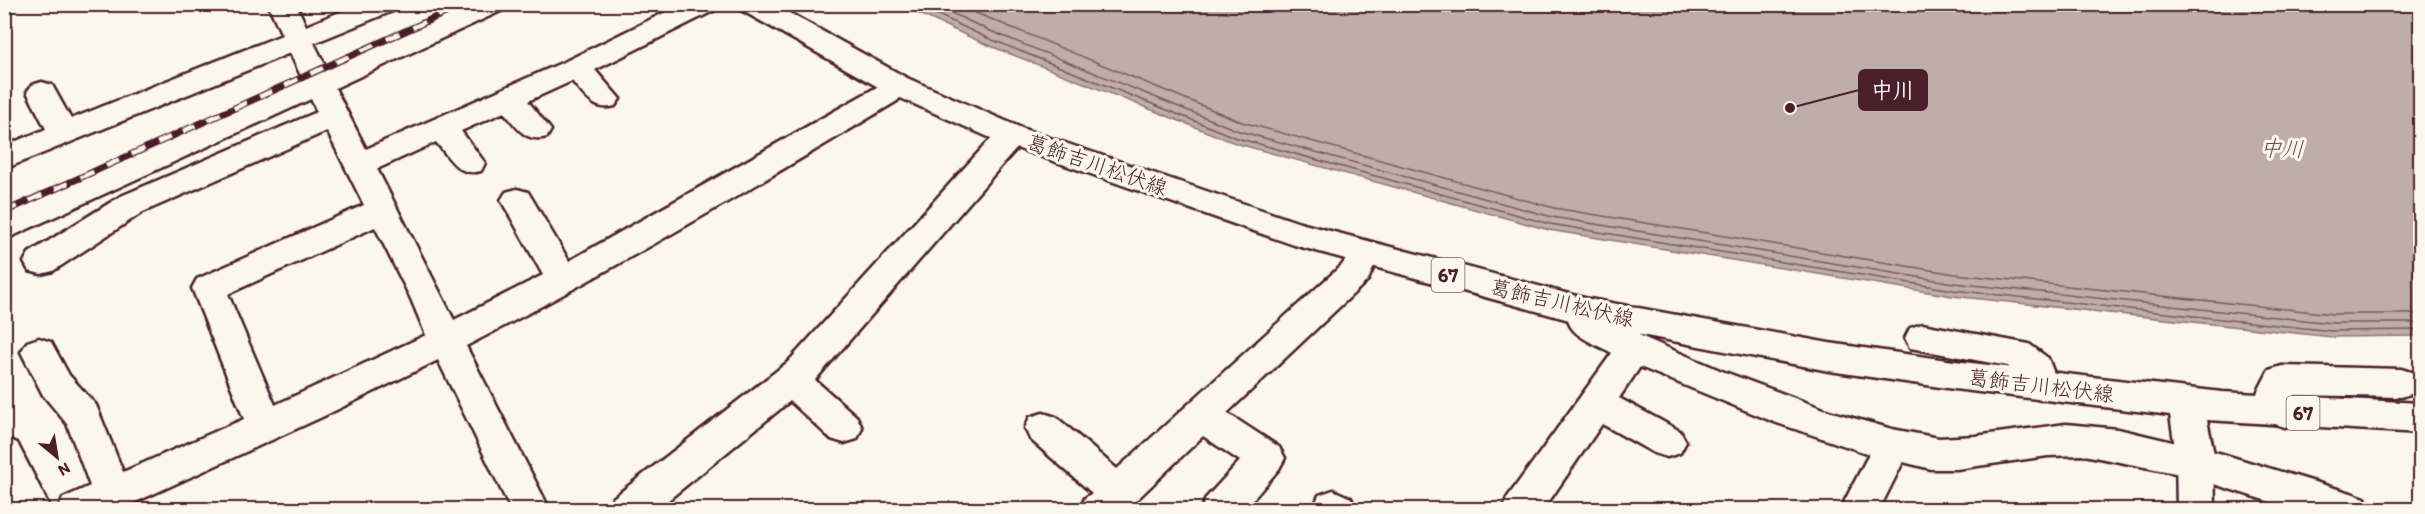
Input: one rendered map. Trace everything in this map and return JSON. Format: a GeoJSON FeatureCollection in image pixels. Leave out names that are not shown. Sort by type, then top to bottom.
{"type":"FeatureCollection","features":[{"type":"Feature","properties":{"kind":"street"},"geometry":{"type":"LineString","coordinates":[[282,4],[334,116],[428,298],[446,341],[531,510]]}},
{"type":"Feature","properties":{"kind":"street"},"geometry":{"type":"LineString","coordinates":[[4,158],[385,4]]}},
{"type":"Feature","properties":{"kind":"street"},"geometry":{"type":"LineString","coordinates":[[4,228],[493,4]]}},
{"type":"Feature","properties":{"kind":"street"},"geometry":{"type":"LineString","coordinates":[[359,164],[576,68],[705,4]]}},
{"type":"Feature","properties":{"kind":"street","name":"葛飾吉川松伏線"},"geometry":{"type":"LineString","coordinates":[[752,4],[897,85],[1013,136],[1294,233],[1584,311],[1829,357],[2041,386],[2186,404],[2285,412],[2421,418]]}},
{"type":"Feature","properties":{"kind":"street"},"geometry":{"type":"LineString","coordinates":[[576,68],[605,99]]}},
{"type":"Feature","properties":{"kind":"street"},"geometry":{"type":"LineString","coordinates":[[77,510],[446,341],[566,278],[745,178],[886,94],[897,85]]}},
{"type":"Feature","properties":{"kind":"street"},"geometry":{"type":"LineString","coordinates":[[42,92],[64,134]]}},
{"type":"Feature","properties":{"kind":"street"},"geometry":{"type":"LineString","coordinates":[[508,98],[536,130]]}},
{"type":"Feature","properties":{"kind":"street"},"geometry":{"type":"LineString","coordinates":[[41,262],[132,204],[334,116]]}},
{"type":"Feature","properties":{"kind":"street"},"geometry":{"type":"LineString","coordinates":[[442,128],[470,163]]}},
{"type":"Feature","properties":{"kind":"street"},"geometry":{"type":"LineString","coordinates":[[627,510],[791,380],[837,334],[998,150],[1013,136]]}},
{"type":"Feature","properties":{"kind":"street"},"geometry":{"type":"LineString","coordinates":[[517,200],[557,270],[566,278]]}},
{"type":"Feature","properties":{"kind":"street"},"geometry":{"type":"LineString","coordinates":[[265,425],[209,288],[382,210]]}},
{"type":"Feature","properties":{"kind":"street"},"geometry":{"type":"LineString","coordinates":[[1109,500],[1356,271],[1364,253]]}},
{"type":"Feature","properties":{"kind":"street"},"geometry":{"type":"LineString","coordinates":[[1584,311],[1584,321],[1634,349],[1726,388],[1836,429],[1893,445],[1937,454],[1960,454],[2056,440],[2082,440],[2151,452],[2351,510]]}},
{"type":"Feature","properties":{"kind":"street"},"geometry":{"type":"LineString","coordinates":[[1922,339],[2017,354],[2035,368],[2041,386]]}},
{"type":"Feature","properties":{"kind":"street"},"geometry":{"type":"LineString","coordinates":[[1521,510],[1634,349]]}},
{"type":"Feature","properties":{"kind":"street"},"geometry":{"type":"LineString","coordinates":[[39,352],[56,385],[83,416],[112,494]]}},
{"type":"Feature","properties":{"kind":"street"},"geometry":{"type":"LineString","coordinates":[[791,380],[844,428]]}},
{"type":"Feature","properties":{"kind":"street"},"geometry":{"type":"LineString","coordinates":[[2285,412],[2275,393],[2282,380],[2401,383]]}},
{"type":"Feature","properties":{"kind":"street"},"geometry":{"type":"LineString","coordinates":[[1596,403],[1667,442]]}},
{"type":"Feature","properties":{"kind":"street"},"geometry":{"type":"LineString","coordinates":[[2186,404],[2196,464],[2196,510]]}},
{"type":"Feature","properties":{"kind":"street"},"geometry":{"type":"LineString","coordinates":[[1200,415],[1266,458],[1220,510]]}},
{"type":"Feature","properties":{"kind":"street"},"geometry":{"type":"LineString","coordinates":[[1043,428],[1106,482],[1109,500]]}},
{"type":"Feature","properties":{"kind":"street"},"geometry":{"type":"LineString","coordinates":[[1859,510],[1893,445]]}},
{"type":"Feature","properties":{"kind":"street"},"geometry":{"type":"LineString","coordinates":[[4,454],[32,510]]}},
{"type":"Feature","properties":{"kind":"water"},"geometry":{"type":"Polygon","coordinates":[[[900,5],[2420,5],[2420,336],[2332,337],[1952,296],[1549,230],[1235,143],[983,43],[900,5]]]}},
{"type":"Feature","properties":{"kind":"railway"},"geometry":{"type":"LineString","coordinates":[[4,212],[465,4]]}},
{"type":"Feature","properties":{"kind":"place","name":"中川"},"geometry":{"type":"Point","coordinates":[1790,108]}}]}
